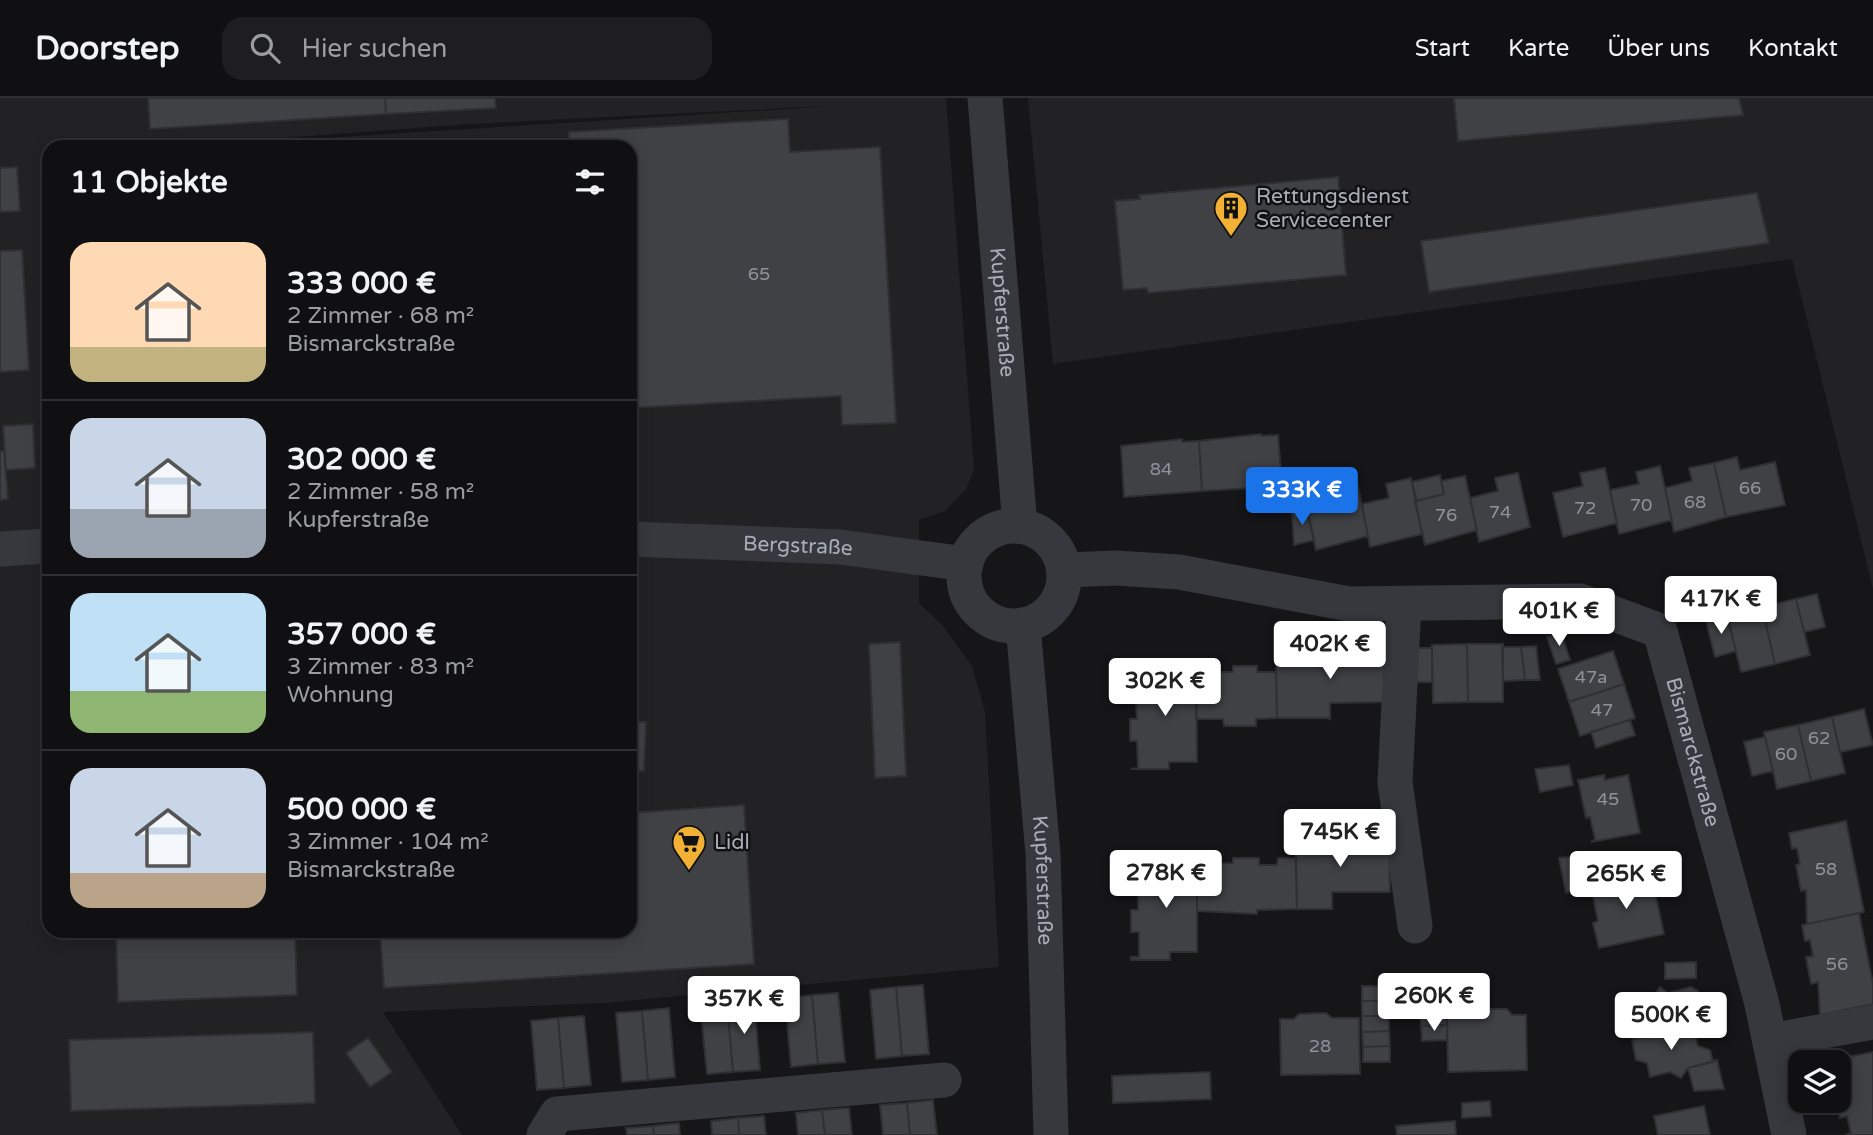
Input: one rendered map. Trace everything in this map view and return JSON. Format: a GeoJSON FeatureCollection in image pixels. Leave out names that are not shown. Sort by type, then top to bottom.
{"type":"FeatureCollection","features":[{"type":"Feature","properties":{"kind":"street","name":"Kupferstraße"},"geometry":{"type":"LineString","coordinates":[[985,98],[1020,526]]}},
{"type":"Feature","properties":{"kind":"street"},"geometry":{"type":"LineString","coordinates":[[1020,526],[1037,531],[1051,541],[1060,554],[1064,570],[1062,592],[1054,607],[1039,619],[1023,625],[1007,625],[991,620],[977,609],[965,581],[966,564],[979,540],[1003,527],[1020,526]]}},
{"type":"Feature","properties":{"kind":"street","name":"Bergstraße"},"geometry":{"type":"LineString","coordinates":[[637,539],[841,547],[966,564]]}},
{"type":"Feature","properties":{"kind":"street"},"geometry":{"type":"LineString","coordinates":[[0,549],[42,546]]}},
{"type":"Feature","properties":{"kind":"street","name":"Bismarckstraße"},"geometry":{"type":"LineString","coordinates":[[1064,570],[1116,568],[1179,572],[1349,604],[1580,601],[1660,631],[1770,1041],[1788,1135]]}},
{"type":"Feature","properties":{"kind":"street"},"geometry":{"type":"LineString","coordinates":[[1404,604],[1395,782],[1415,926]]}},
{"type":"Feature","properties":{"kind":"street","name":"Kupferstraße"},"geometry":{"type":"LineString","coordinates":[[1023,625],[1044,854],[1051,1135]]}},
{"type":"Feature","properties":{"kind":"street"},"geometry":{"type":"LineString","coordinates":[[1770,1041],[1873,1022]]}},
{"type":"Feature","properties":{"kind":"street"},"geometry":{"type":"LineString","coordinates":[[544,1135],[557,1114],[944,1080]]}},
{"type":"Feature","properties":{"kind":"shaded area"},"geometry":{"type":"Polygon","coordinates":[[[0,98],[946,98],[974,469],[966,489],[945,511],[919,520],[919,603],[943,626],[972,666],[985,712],[999,967],[603,1003],[383,1012],[462,1135],[0,1135],[0,98]]]}},
{"type":"Feature","properties":{"kind":"shaded area"},"geometry":{"type":"Polygon","coordinates":[[[1028,98],[1873,98],[1873,589],[1792,259],[1053,364],[1028,98]]]}},
{"type":"Feature","properties":{"kind":"building"},"geometry":{"type":"Polygon","coordinates":[[[148,98],[385,98],[386,114],[150,129],[148,98]]]}},
{"type":"Feature","properties":{"kind":"building"},"geometry":{"type":"Polygon","coordinates":[[[385,98],[495,98],[496,108],[386,114],[385,98]]]}},
{"type":"Feature","properties":{"kind":"building"},"geometry":{"type":"Polygon","coordinates":[[[1454,98],[1739,98],[1743,115],[1458,141],[1454,98]]]}},
{"type":"Feature","properties":{"kind":"building"},"geometry":{"type":"Polygon","coordinates":[[[788,119],[790,152],[880,147],[896,423],[842,425],[841,396],[637,408],[637,140],[569,140],[569,132],[788,119]]]}},
{"type":"Feature","properties":{"kind":"building"},"geometry":{"type":"Polygon","coordinates":[[[17,167],[20,211],[0,212],[0,168],[17,167]]]}},
{"type":"Feature","properties":{"kind":"building","name":"Rettungsdienst Servicecenter"},"geometry":{"type":"Polygon","coordinates":[[[1338,177],[1346,275],[1148,293],[1147,288],[1123,290],[1115,201],[1140,199],[1139,195],[1338,177]]]}},
{"type":"Feature","properties":{"kind":"building"},"geometry":{"type":"Polygon","coordinates":[[[1757,193],[1769,243],[1429,292],[1421,241],[1757,193]]]}},
{"type":"Feature","properties":{"kind":"building"},"geometry":{"type":"Polygon","coordinates":[[[22,250],[29,370],[0,372],[0,251],[22,250]]]}},
{"type":"Feature","properties":{"kind":"building"},"geometry":{"type":"Polygon","coordinates":[[[33,424],[35,468],[6,470],[3,426],[33,424]]]}},
{"type":"Feature","properties":{"kind":"building"},"geometry":{"type":"Polygon","coordinates":[[[1261,434],[1278,435],[1282,486],[1202,491],[1199,441],[1261,434]]]}},
{"type":"Feature","properties":{"kind":"building"},"geometry":{"type":"Polygon","coordinates":[[[1182,439],[1182,442],[1199,441],[1202,491],[1124,497],[1121,446],[1182,439]]]}},
{"type":"Feature","properties":{"kind":"building"},"geometry":{"type":"Polygon","coordinates":[[[0,451],[4,451],[8,499],[0,500],[0,451]]]}},
{"type":"Feature","properties":{"kind":"building"},"geometry":{"type":"Polygon","coordinates":[[[1737,457],[1740,470],[1775,462],[1785,505],[1726,517],[1714,463],[1737,457]]]}},
{"type":"Feature","properties":{"kind":"building"},"geometry":{"type":"Polygon","coordinates":[[[1714,463],[1726,517],[1674,532],[1665,488],[1692,481],[1689,468],[1714,463]]]}},
{"type":"Feature","properties":{"kind":"building"},"geometry":{"type":"Polygon","coordinates":[[[1660,466],[1672,520],[1619,534],[1610,490],[1639,484],[1636,472],[1660,466]]]}},
{"type":"Feature","properties":{"kind":"building"},"geometry":{"type":"Polygon","coordinates":[[[1605,468],[1617,523],[1563,537],[1553,493],[1583,486],[1580,473],[1605,468]]]}},
{"type":"Feature","properties":{"kind":"building"},"geometry":{"type":"Polygon","coordinates":[[[1354,469],[1357,481],[1333,487],[1336,500],[1310,506],[1305,486],[1307,480],[1354,469]]]}},
{"type":"Feature","properties":{"kind":"building"},"geometry":{"type":"Polygon","coordinates":[[[1518,473],[1530,527],[1479,542],[1470,498],[1498,491],[1495,478],[1518,473]]]}},
{"type":"Feature","properties":{"kind":"building"},"geometry":{"type":"Polygon","coordinates":[[[1440,475],[1444,494],[1417,501],[1412,482],[1440,475]]]}},
{"type":"Feature","properties":{"kind":"building"},"geometry":{"type":"Polygon","coordinates":[[[1465,476],[1477,530],[1425,545],[1415,501],[1444,494],[1441,481],[1465,476]]]}},
{"type":"Feature","properties":{"kind":"building"},"geometry":{"type":"Polygon","coordinates":[[[1411,478],[1422,534],[1370,547],[1362,504],[1389,498],[1386,484],[1411,478]]]}},
{"type":"Feature","properties":{"kind":"building"},"geometry":{"type":"Polygon","coordinates":[[[1357,481],[1368,536],[1316,550],[1306,507],[1336,500],[1333,487],[1357,481]]]}},
{"type":"Feature","properties":{"kind":"building"},"geometry":{"type":"Polygon","coordinates":[[[1308,498],[1310,506],[1307,509],[1292,513],[1292,501],[1308,498]]]}},
{"type":"Feature","properties":{"kind":"building"},"geometry":{"type":"Polygon","coordinates":[[[1307,509],[1314,540],[1294,545],[1292,513],[1307,509]]]}},
{"type":"Feature","properties":{"kind":"building"},"geometry":{"type":"Polygon","coordinates":[[[1817,594],[1825,627],[1804,632],[1796,599],[1817,594]]]}},
{"type":"Feature","properties":{"kind":"building"},"geometry":{"type":"Polygon","coordinates":[[[1796,599],[1810,655],[1775,664],[1762,607],[1796,599]]]}},
{"type":"Feature","properties":{"kind":"building"},"geometry":{"type":"Polygon","coordinates":[[[1762,607],[1775,664],[1741,672],[1727,615],[1762,607]]]}},
{"type":"Feature","properties":{"kind":"building"},"geometry":{"type":"Polygon","coordinates":[[[1727,615],[1736,651],[1715,657],[1706,621],[1727,615]]]}},
{"type":"Feature","properties":{"kind":"building"},"geometry":{"type":"Polygon","coordinates":[[[1561,632],[1570,660],[1556,664],[1547,637],[1561,632]]]}},
{"type":"Feature","properties":{"kind":"building"},"geometry":{"type":"Polygon","coordinates":[[[900,642],[906,776],[875,778],[869,644],[900,642]]]}},
{"type":"Feature","properties":{"kind":"building"},"geometry":{"type":"Polygon","coordinates":[[[1467,644],[1468,702],[1433,703],[1432,645],[1467,644]]]}},
{"type":"Feature","properties":{"kind":"building"},"geometry":{"type":"Polygon","coordinates":[[[1467,644],[1503,644],[1503,702],[1468,702],[1467,644]]]}},
{"type":"Feature","properties":{"kind":"building"},"geometry":{"type":"Polygon","coordinates":[[[1294,646],[1298,646],[1297,655],[1314,654],[1314,647],[1347,646],[1348,654],[1367,654],[1367,646],[1387,646],[1387,702],[1330,703],[1330,720],[1277,718],[1276,666],[1294,665],[1294,646]]]}},
{"type":"Feature","properties":{"kind":"building"},"geometry":{"type":"Polygon","coordinates":[[[1536,646],[1540,680],[1525,680],[1521,647],[1536,646]]]}},
{"type":"Feature","properties":{"kind":"building"},"geometry":{"type":"Polygon","coordinates":[[[1502,647],[1521,647],[1525,680],[1503,681],[1502,647]]]}},
{"type":"Feature","properties":{"kind":"building"},"geometry":{"type":"Polygon","coordinates":[[[1414,648],[1432,648],[1432,682],[1412,682],[1414,648]]]}},
{"type":"Feature","properties":{"kind":"building"},"geometry":{"type":"Polygon","coordinates":[[[1613,651],[1624,684],[1569,702],[1558,669],[1613,651]]]}},
{"type":"Feature","properties":{"kind":"building"},"geometry":{"type":"Polygon","coordinates":[[[1196,666],[1206,666],[1206,672],[1233,672],[1233,666],[1257,666],[1257,672],[1276,672],[1277,718],[1256,719],[1256,726],[1224,726],[1223,719],[1196,719],[1196,666]]]}},
{"type":"Feature","properties":{"kind":"building"},"geometry":{"type":"Polygon","coordinates":[[[1196,666],[1197,762],[1169,762],[1169,769],[1131,769],[1138,768],[1137,741],[1130,741],[1130,719],[1137,719],[1136,703],[1130,703],[1129,679],[1152,679],[1152,667],[1155,667],[1155,673],[1172,673],[1172,667],[1196,666]]]}},
{"type":"Feature","properties":{"kind":"building"},"geometry":{"type":"Polygon","coordinates":[[[1624,684],[1635,718],[1580,736],[1569,702],[1624,684]]]}},
{"type":"Feature","properties":{"kind":"building"},"geometry":{"type":"Polygon","coordinates":[[[1864,709],[1873,745],[1840,752],[1832,717],[1864,709]]]}},
{"type":"Feature","properties":{"kind":"building"},"geometry":{"type":"Polygon","coordinates":[[[1832,717],[1845,773],[1811,781],[1798,725],[1832,717]]]}},
{"type":"Feature","properties":{"kind":"building"},"geometry":{"type":"Polygon","coordinates":[[[1630,720],[1635,735],[1596,748],[1591,732],[1630,720]]]}},
{"type":"Feature","properties":{"kind":"building"},"geometry":{"type":"Polygon","coordinates":[[[637,722],[646,722],[644,771],[637,770],[637,722]]]}},
{"type":"Feature","properties":{"kind":"building"},"geometry":{"type":"Polygon","coordinates":[[[1798,725],[1811,781],[1777,789],[1764,732],[1798,725]]]}},
{"type":"Feature","properties":{"kind":"building"},"geometry":{"type":"Polygon","coordinates":[[[1765,737],[1773,771],[1752,776],[1744,742],[1765,737]]]}},
{"type":"Feature","properties":{"kind":"building"},"geometry":{"type":"Polygon","coordinates":[[[1569,765],[1573,785],[1540,792],[1535,769],[1569,765]]]}},
{"type":"Feature","properties":{"kind":"building"},"geometry":{"type":"Polygon","coordinates":[[[1604,775],[1605,780],[1628,775],[1640,833],[1591,842],[1595,839],[1590,817],[1586,818],[1578,780],[1604,775]]]}},
{"type":"Feature","properties":{"kind":"building","name":"Lidl"},"geometry":{"type":"Polygon","coordinates":[[[744,805],[754,964],[384,988],[380,938],[637,938],[637,813],[744,805]]]}},
{"type":"Feature","properties":{"kind":"building"},"geometry":{"type":"Polygon","coordinates":[[[1846,821],[1864,912],[1807,924],[1806,890],[1801,891],[1796,865],[1800,864],[1797,848],[1792,849],[1789,833],[1846,821]]]}},
{"type":"Feature","properties":{"kind":"building"},"geometry":{"type":"Polygon","coordinates":[[[1295,836],[1298,836],[1298,844],[1316,844],[1315,837],[1350,836],[1351,843],[1367,843],[1367,836],[1389,836],[1390,892],[1332,892],[1332,909],[1297,909],[1295,836]]]}},
{"type":"Feature","properties":{"kind":"building"},"geometry":{"type":"Polygon","coordinates":[[[1600,854],[1606,883],[1566,893],[1559,858],[1600,854]]]}},
{"type":"Feature","properties":{"kind":"building"},"geometry":{"type":"Polygon","coordinates":[[[1233,858],[1259,858],[1259,865],[1277,865],[1278,858],[1296,858],[1297,909],[1257,910],[1257,914],[1197,911],[1197,859],[1208,859],[1208,864],[1233,863],[1233,858]]]}},
{"type":"Feature","properties":{"kind":"building"},"geometry":{"type":"Polygon","coordinates":[[[1153,859],[1156,859],[1156,865],[1174,865],[1174,859],[1197,859],[1197,952],[1170,952],[1170,960],[1131,960],[1131,957],[1139,957],[1139,932],[1131,932],[1131,910],[1138,910],[1138,895],[1130,895],[1130,872],[1153,872],[1153,859]]]}},
{"type":"Feature","properties":{"kind":"building"},"geometry":{"type":"Polygon","coordinates":[[[1651,873],[1664,934],[1599,948],[1593,923],[1598,921],[1591,887],[1582,887],[1651,873]]]}},
{"type":"Feature","properties":{"kind":"building"},"geometry":{"type":"Polygon","coordinates":[[[1859,913],[1873,984],[1873,1004],[1820,1015],[1818,982],[1811,984],[1806,957],[1813,956],[1810,940],[1805,941],[1802,925],[1859,913]]]}},
{"type":"Feature","properties":{"kind":"building"},"geometry":{"type":"Polygon","coordinates":[[[116,938],[295,938],[297,995],[118,1002],[116,938]]]}},
{"type":"Feature","properties":{"kind":"building"},"geometry":{"type":"Polygon","coordinates":[[[1696,962],[1696,978],[1665,979],[1665,963],[1696,962]]]}},
{"type":"Feature","properties":{"kind":"building"},"geometry":{"type":"Polygon","coordinates":[[[1445,980],[1446,995],[1420,996],[1419,981],[1445,980]]]}},
{"type":"Feature","properties":{"kind":"building"},"geometry":{"type":"Polygon","coordinates":[[[923,985],[929,1054],[902,1056],[896,987],[923,985]]]}},
{"type":"Feature","properties":{"kind":"building"},"geometry":{"type":"Polygon","coordinates":[[[1362,986],[1388,986],[1389,1001],[1362,1001],[1362,986]]]}},
{"type":"Feature","properties":{"kind":"building"},"geometry":{"type":"Polygon","coordinates":[[[896,987],[902,1056],[876,1059],[870,990],[896,987]]]}},
{"type":"Feature","properties":{"kind":"building"},"geometry":{"type":"Polygon","coordinates":[[[1660,987],[1668,993],[1691,987],[1698,991],[1700,1002],[1690,1009],[1693,1025],[1633,1039],[1630,1027],[1637,1020],[1634,1005],[1637,1000],[1654,996],[1660,987]]]}},
{"type":"Feature","properties":{"kind":"building"},"geometry":{"type":"Polygon","coordinates":[[[838,993],[845,1062],[818,1064],[812,995],[838,993]]]}},
{"type":"Feature","properties":{"kind":"building"},"geometry":{"type":"Polygon","coordinates":[[[812,995],[818,1064],[791,1067],[785,998],[812,995]]]}},
{"type":"Feature","properties":{"kind":"building"},"geometry":{"type":"Polygon","coordinates":[[[1446,995],[1446,1010],[1420,1011],[1420,996],[1446,995]]]}},
{"type":"Feature","properties":{"kind":"building"},"geometry":{"type":"Polygon","coordinates":[[[754,1000],[760,1070],[733,1072],[727,1003],[754,1000]]]}},
{"type":"Feature","properties":{"kind":"building"},"geometry":{"type":"Polygon","coordinates":[[[1362,1001],[1389,1001],[1389,1016],[1362,1016],[1362,1001]]]}},
{"type":"Feature","properties":{"kind":"building"},"geometry":{"type":"Polygon","coordinates":[[[727,1003],[733,1072],[707,1074],[700,1005],[727,1003]]]}},
{"type":"Feature","properties":{"kind":"building"},"geometry":{"type":"Polygon","coordinates":[[[669,1008],[675,1077],[648,1080],[642,1011],[669,1008]]]}},
{"type":"Feature","properties":{"kind":"building"},"geometry":{"type":"Polygon","coordinates":[[[1479,1009],[1507,1009],[1512,1015],[1526,1015],[1527,1070],[1448,1072],[1447,1015],[1474,1015],[1479,1009]]]}},
{"type":"Feature","properties":{"kind":"building"},"geometry":{"type":"Polygon","coordinates":[[[1446,1010],[1447,1025],[1421,1026],[1420,1011],[1446,1010]]]}},
{"type":"Feature","properties":{"kind":"building"},"geometry":{"type":"Polygon","coordinates":[[[642,1011],[648,1080],[622,1082],[616,1013],[642,1011]]]}},
{"type":"Feature","properties":{"kind":"building"},"geometry":{"type":"Polygon","coordinates":[[[1326,1013],[1332,1018],[1359,1018],[1360,1074],[1281,1075],[1280,1019],[1294,1019],[1299,1014],[1326,1013]]]}},
{"type":"Feature","properties":{"kind":"building"},"geometry":{"type":"Polygon","coordinates":[[[584,1016],[591,1085],[564,1088],[558,1018],[584,1016]]]}},
{"type":"Feature","properties":{"kind":"building"},"geometry":{"type":"Polygon","coordinates":[[[1362,1016],[1389,1016],[1389,1031],[1362,1032],[1362,1016]]]}},
{"type":"Feature","properties":{"kind":"building"},"geometry":{"type":"Polygon","coordinates":[[[558,1018],[564,1088],[537,1090],[531,1021],[558,1018]]]}},
{"type":"Feature","properties":{"kind":"building"},"geometry":{"type":"Polygon","coordinates":[[[1447,1025],[1447,1040],[1422,1041],[1421,1026],[1447,1025]]]}},
{"type":"Feature","properties":{"kind":"building"},"geometry":{"type":"Polygon","coordinates":[[[1693,1025],[1698,1046],[1710,1050],[1713,1062],[1688,1068],[1681,1078],[1670,1072],[1650,1077],[1647,1063],[1636,1060],[1632,1040],[1693,1025]]]}},
{"type":"Feature","properties":{"kind":"building"},"geometry":{"type":"Polygon","coordinates":[[[1389,1031],[1390,1046],[1363,1047],[1362,1032],[1389,1031]]]}},
{"type":"Feature","properties":{"kind":"building"},"geometry":{"type":"Polygon","coordinates":[[[313,1032],[315,1103],[71,1111],[69,1040],[313,1032]]]}},
{"type":"Feature","properties":{"kind":"building"},"geometry":{"type":"Polygon","coordinates":[[[368,1038],[392,1072],[370,1087],[346,1053],[368,1038]]]}},
{"type":"Feature","properties":{"kind":"building"},"geometry":{"type":"Polygon","coordinates":[[[1390,1046],[1390,1062],[1363,1062],[1363,1047],[1390,1046]]]}},
{"type":"Feature","properties":{"kind":"building"},"geometry":{"type":"Polygon","coordinates":[[[1873,1052],[1873,1135],[1846,1135],[1851,1133],[1847,1116],[1840,1118],[1839,1113],[1851,1113],[1851,1056],[1873,1052]]]}},
{"type":"Feature","properties":{"kind":"building"},"geometry":{"type":"Polygon","coordinates":[[[1717,1060],[1724,1089],[1694,1091],[1688,1068],[1717,1060]]]}},
{"type":"Feature","properties":{"kind":"building"},"geometry":{"type":"Polygon","coordinates":[[[1210,1072],[1211,1099],[1113,1103],[1112,1076],[1210,1072]]]}},
{"type":"Feature","properties":{"kind":"building"},"geometry":{"type":"Polygon","coordinates":[[[933,1100],[937,1135],[910,1135],[907,1103],[933,1100]]]}},
{"type":"Feature","properties":{"kind":"building"},"geometry":{"type":"Polygon","coordinates":[[[1490,1101],[1491,1116],[1462,1118],[1462,1103],[1490,1101]]]}},
{"type":"Feature","properties":{"kind":"building"},"geometry":{"type":"Polygon","coordinates":[[[907,1103],[910,1135],[883,1135],[880,1105],[907,1103]]]}},
{"type":"Feature","properties":{"kind":"building"},"geometry":{"type":"Polygon","coordinates":[[[1704,1106],[1710,1135],[1658,1135],[1654,1116],[1704,1106]]]}},
{"type":"Feature","properties":{"kind":"building"},"geometry":{"type":"Polygon","coordinates":[[[849,1108],[852,1135],[825,1135],[822,1110],[849,1108]]]}},
{"type":"Feature","properties":{"kind":"building"},"geometry":{"type":"Polygon","coordinates":[[[822,1110],[825,1135],[798,1135],[796,1113],[822,1110]]]}},
{"type":"Feature","properties":{"kind":"building"},"geometry":{"type":"Polygon","coordinates":[[[764,1116],[766,1135],[739,1135],[738,1118],[764,1116]]]}},
{"type":"Feature","properties":{"kind":"building"},"geometry":{"type":"Polygon","coordinates":[[[738,1118],[739,1135],[712,1135],[711,1121],[738,1118]]]}},
{"type":"Feature","properties":{"kind":"building"},"geometry":{"type":"Polygon","coordinates":[[[1455,1121],[1456,1135],[1397,1135],[1396,1126],[1455,1121]]]}},
{"type":"Feature","properties":{"kind":"building"},"geometry":{"type":"Polygon","coordinates":[[[679,1123],[680,1135],[654,1135],[653,1126],[679,1123]]]}},
{"type":"Feature","properties":{"kind":"building"},"geometry":{"type":"Polygon","coordinates":[[[653,1126],[654,1135],[627,1135],[626,1128],[653,1126]]]}},
{"type":"Feature","properties":{"kind":"place","name":"Rettungsdienst Servicecenter"},"geometry":{"type":"Point","coordinates":[1231,238]}},
{"type":"Feature","properties":{"kind":"place","name":"Lidl"},"geometry":{"type":"Point","coordinates":[689,872]}}]}
